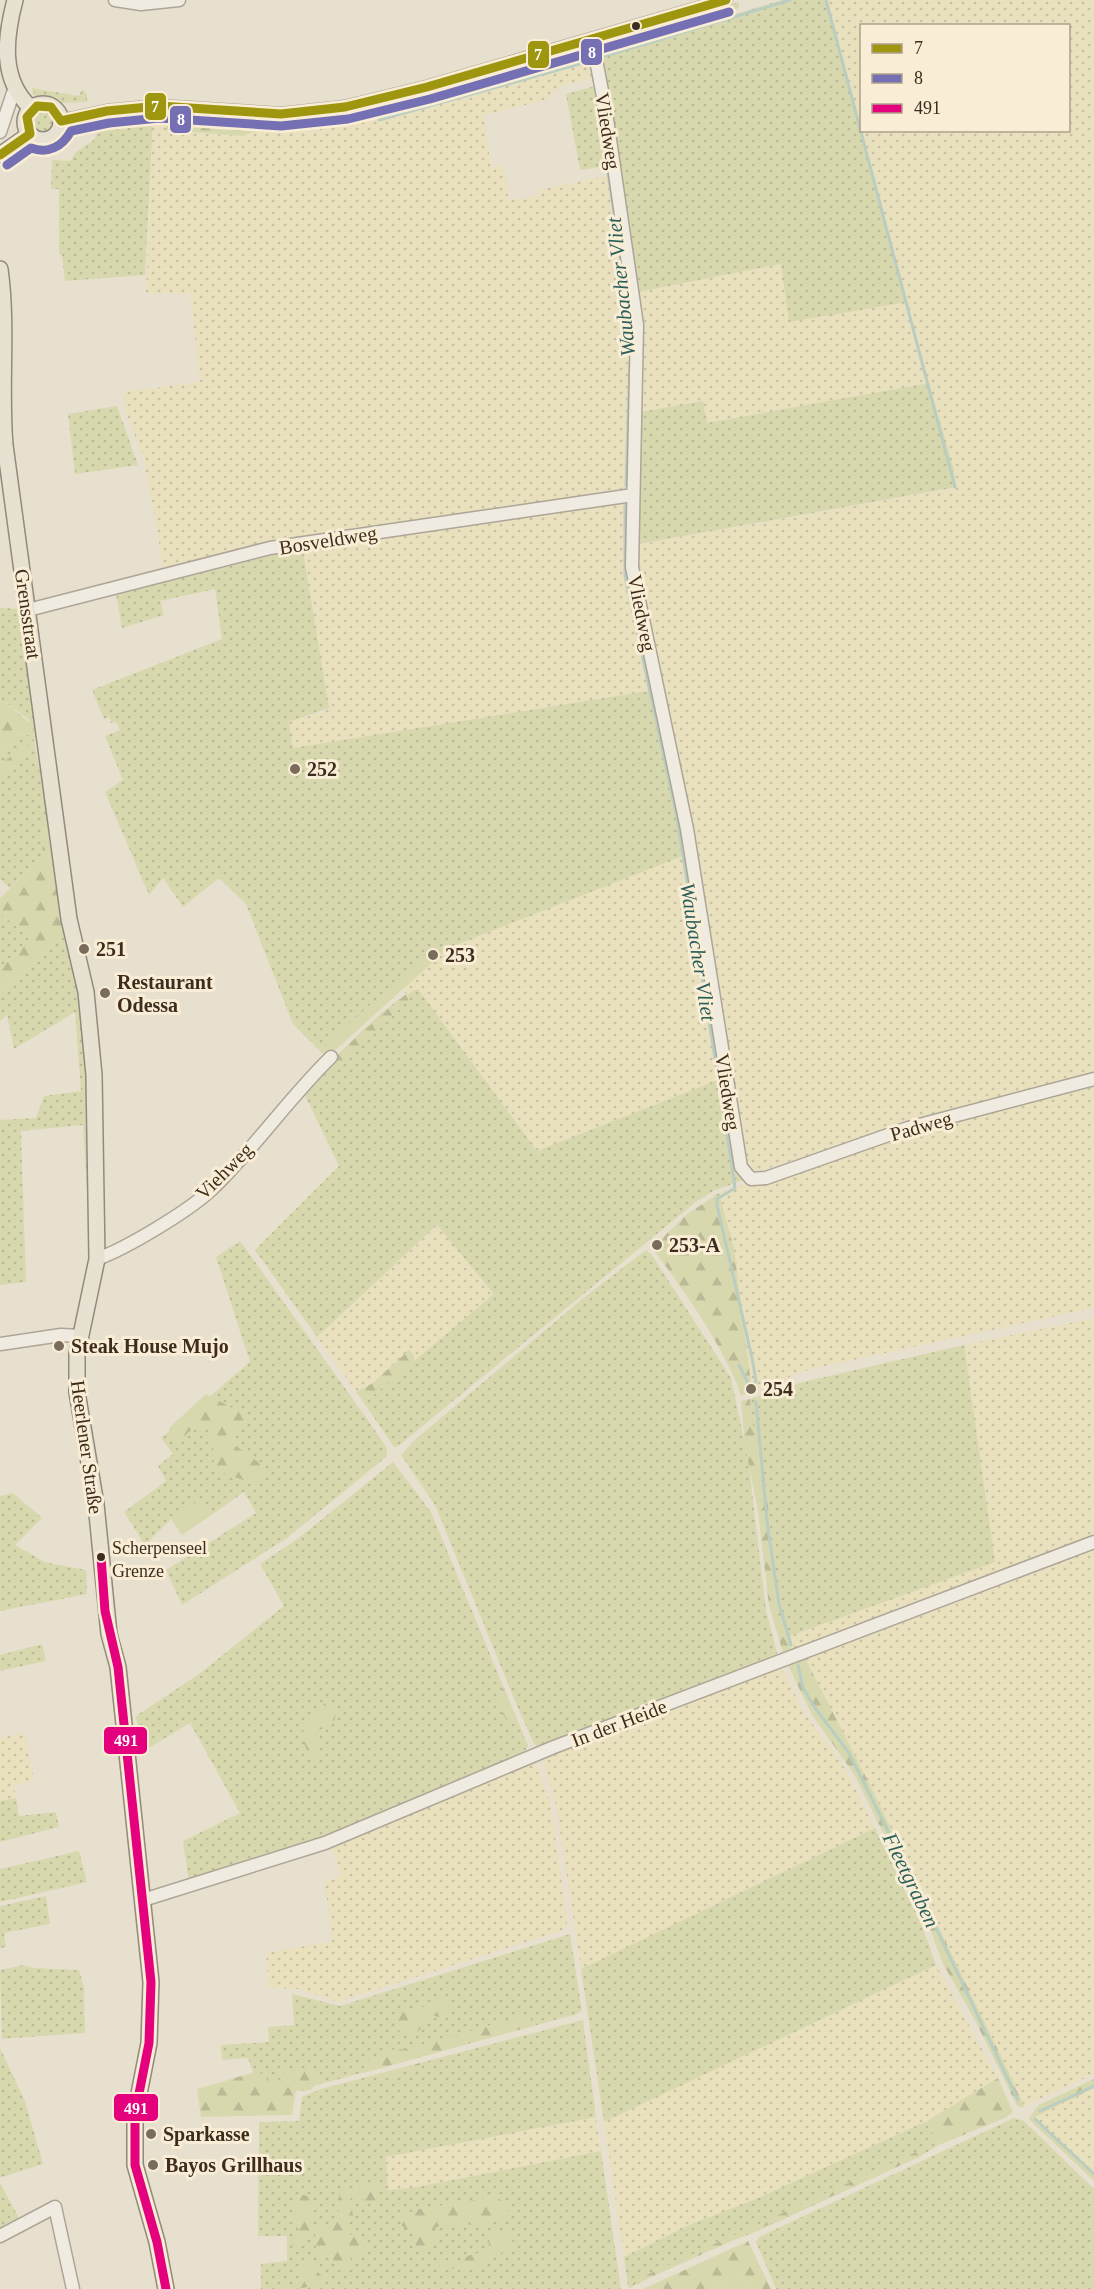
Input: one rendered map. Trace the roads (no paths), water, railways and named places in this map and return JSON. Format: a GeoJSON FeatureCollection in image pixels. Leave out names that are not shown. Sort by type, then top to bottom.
{"type":"FeatureCollection","features":[{"type":"Feature","properties":{"kind":"main road"},"geometry":{"type":"LineString","coordinates":[[15,0],[7,50],[14,90],[31,108]]}},
{"type":"Feature","properties":{"kind":"main road"},"geometry":{"type":"LineString","coordinates":[[43,104],[52,106],[58,113],[60,121],[56,133],[49,138],[39,139],[30,134],[25,122],[31,108],[43,104]]}},
{"type":"Feature","properties":{"kind":"main road"},"geometry":{"type":"LineString","coordinates":[[0,155],[30,134]]}},
{"type":"Feature","properties":{"kind":"main road","name":"Grensstraat"},"geometry":{"type":"LineString","coordinates":[[0,269],[4,339],[3,423],[65,886],[78,958]]}},
{"type":"Feature","properties":{"kind":"main road","name":"Heerlener Straße"},"geometry":{"type":"LineString","coordinates":[[78,958],[86,992],[94,1075],[97,1259],[76,1372],[79,1407],[97,1515],[109,1634],[118,1667],[151,1978],[152,2016],[135,2114],[133,2147],[138,2182],[157,2240],[166,2289]]}},
{"type":"Feature","properties":{"kind":"street"},"geometry":{"type":"LineString","coordinates":[[115,0],[141,4],[179,0]]}},
{"type":"Feature","properties":{"kind":"street"},"geometry":{"type":"LineString","coordinates":[[60,121],[121,109],[168,105],[255,114],[316,112],[399,94],[720,1]]}},
{"type":"Feature","properties":{"kind":"street","name":"Vliedweg"},"geometry":{"type":"LineString","coordinates":[[592,39],[606,112],[637,325],[632,558],[635,583],[687,829],[737,1154],[742,1171],[751,1179]]}},
{"type":"Feature","properties":{"kind":"street"},"geometry":{"type":"LineString","coordinates":[[0,132],[14,90]]}},
{"type":"Feature","properties":{"kind":"street","name":"Bosveldweg"},"geometry":{"type":"LineString","coordinates":[[28,610],[270,548],[633,495]]}},
{"type":"Feature","properties":{"kind":"street","name":"Viehweg"},"geometry":{"type":"LineString","coordinates":[[97,1259],[128,1245],[209,1192],[331,1057]]}},
{"type":"Feature","properties":{"kind":"street","name":"Padweg"},"geometry":{"type":"LineString","coordinates":[[751,1179],[766,1178],[908,1128],[1094,1079]]}},
{"type":"Feature","properties":{"kind":"street"},"geometry":{"type":"LineString","coordinates":[[0,1344],[61,1335],[81,1336]]}},
{"type":"Feature","properties":{"kind":"street","name":"In der Heide"},"geometry":{"type":"LineString","coordinates":[[143,1900],[325,1843],[554,1747],[1094,1542]]}},
{"type":"Feature","properties":{"kind":"street"},"geometry":{"type":"LineString","coordinates":[[0,2236],[55,2207],[73,2289]]}},
{"type":"Feature","properties":{"kind":"waterway","name":"Waubacher Vliet"},"geometry":{"type":"LineString","coordinates":[[602,57],[790,0]]}},
{"type":"Feature","properties":{"kind":"waterway"},"geometry":{"type":"LineString","coordinates":[[826,0],[860,128]]}},
{"type":"Feature","properties":{"kind":"waterway"},"geometry":{"type":"LineString","coordinates":[[379,120],[590,61],[592,68]]}},
{"type":"Feature","properties":{"kind":"waterway","name":"Waubacher Vliet"},"geometry":{"type":"LineString","coordinates":[[596,90],[631,348]]}},
{"type":"Feature","properties":{"kind":"waterway"},"geometry":{"type":"LineString","coordinates":[[861,132],[955,487]]}},
{"type":"Feature","properties":{"kind":"waterway","name":"Waubacher Vliet"},"geometry":{"type":"LineString","coordinates":[[626,486],[630,361]]}},
{"type":"Feature","properties":{"kind":"waterway","name":"Waubacher Vliet"},"geometry":{"type":"LineString","coordinates":[[625,503],[625,575],[677,818],[735,1188],[717,1199],[717,1205],[752,1358],[756,1381],[751,1388]]}},
{"type":"Feature","properties":{"kind":"waterway","name":"Fleetgraben"},"geometry":{"type":"LineString","coordinates":[[739,1365],[750,1387]]}},
{"type":"Feature","properties":{"kind":"waterway","name":"Fleetgraben"},"geometry":{"type":"LineString","coordinates":[[756,1402],[767,1521],[779,1604],[791,1645]]}},
{"type":"Feature","properties":{"kind":"waterway","name":"Fleetgraben"},"geometry":{"type":"LineString","coordinates":[[798,1665],[803,1688],[849,1753],[1018,2100]]}},
{"type":"Feature","properties":{"kind":"waterway"},"geometry":{"type":"LineString","coordinates":[[1040,2111],[1094,2086]]}},
{"type":"Feature","properties":{"kind":"waterway","name":"Fleetgraben"},"geometry":{"type":"LineString","coordinates":[[1035,2119],[1094,2174]]}},
{"type":"Feature","properties":{"kind":"place","name":"252"},"geometry":{"type":"Point","coordinates":[295,769]}},
{"type":"Feature","properties":{"kind":"place","name":"251"},"geometry":{"type":"Point","coordinates":[84,949]}},
{"type":"Feature","properties":{"kind":"place","name":"253"},"geometry":{"type":"Point","coordinates":[433,955]}},
{"type":"Feature","properties":{"kind":"place","name":"Restaurant Odessa"},"geometry":{"type":"Point","coordinates":[105,993]}},
{"type":"Feature","properties":{"kind":"place","name":"253-A"},"geometry":{"type":"Point","coordinates":[657,1245]}},
{"type":"Feature","properties":{"kind":"place","name":"Steak House Mujo"},"geometry":{"type":"Point","coordinates":[59,1346]}},
{"type":"Feature","properties":{"kind":"place","name":"254"},"geometry":{"type":"Point","coordinates":[751,1389]}},
{"type":"Feature","properties":{"kind":"place","name":"Scherpenseel Grenze"},"geometry":{"type":"Point","coordinates":[101,1557]}},
{"type":"Feature","properties":{"kind":"place","name":"Sparkasse"},"geometry":{"type":"Point","coordinates":[151,2134]}},
{"type":"Feature","properties":{"kind":"place","name":"Bayos Grillhaus"},"geometry":{"type":"Point","coordinates":[153,2165]}}]}
